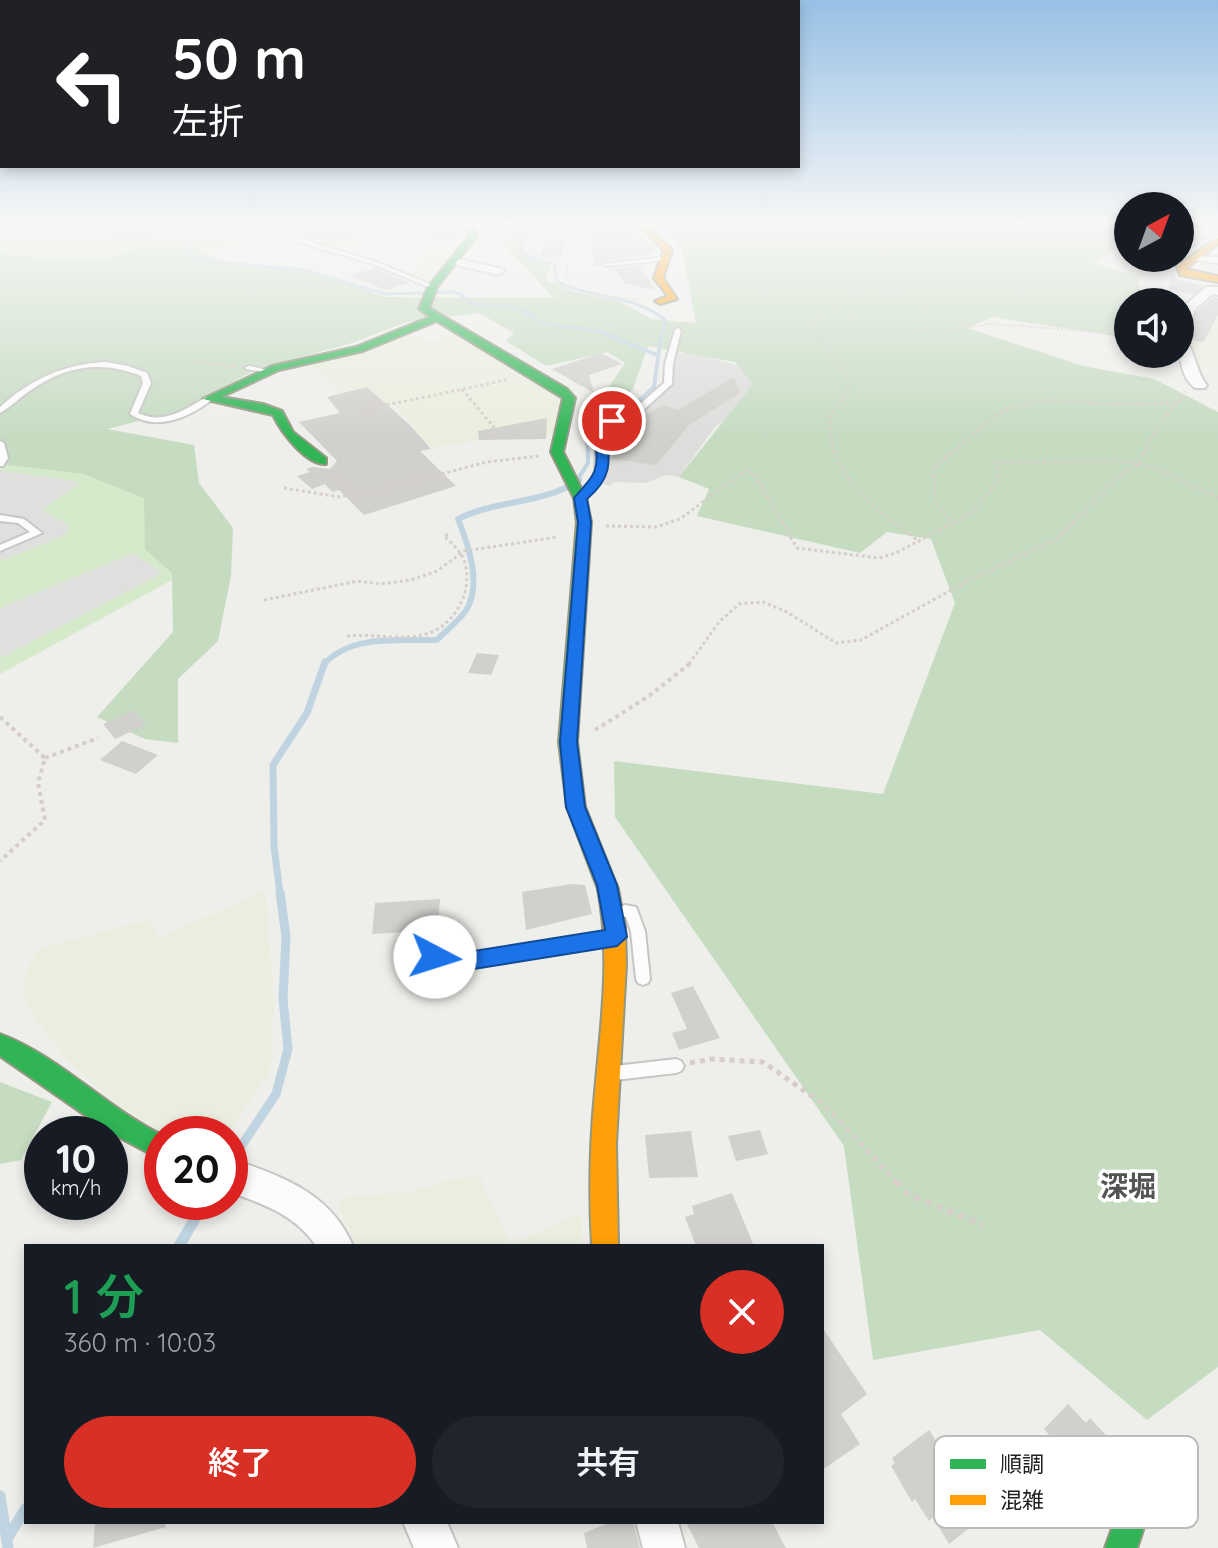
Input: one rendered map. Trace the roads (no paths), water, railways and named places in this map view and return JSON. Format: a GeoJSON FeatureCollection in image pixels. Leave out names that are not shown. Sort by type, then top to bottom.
{"type":"FeatureCollection","features":[{"type":"Feature","properties":{"kind":"street"},"geometry":{"type":"LineString","coordinates":[[429,295],[424,309],[435,318],[533,373],[569,398],[557,454],[575,490],[584,530],[568,742],[576,807],[614,912],[617,937],[603,1071],[600,1184],[605,1244]]}},
{"type":"Feature","properties":{"kind":"street"},"geometry":{"type":"LineString","coordinates":[[209,399],[269,371],[359,349],[435,318]]}},
{"type":"Feature","properties":{"kind":"street"},"geometry":{"type":"LineString","coordinates":[[1191,368],[1197,382]]}},
{"type":"Feature","properties":{"kind":"street"},"geometry":{"type":"LineString","coordinates":[[209,399],[263,407],[278,413],[288,434],[322,461]]}},
{"type":"Feature","properties":{"kind":"street"},"geometry":{"type":"LineString","coordinates":[[0,1044],[19,1052],[144,1141]]}},
{"type":"Feature","properties":{"kind":"street"},"geometry":{"type":"LineString","coordinates":[[248,1181],[272,1190],[316,1215],[334,1244]]}},
{"type":"Feature","properties":{"kind":"street"},"geometry":{"type":"LineString","coordinates":[[425,1524],[437,1548]]}},
{"type":"Feature","properties":{"kind":"street"},"geometry":{"type":"LineString","coordinates":[[658,1524],[664,1548]]}},
{"type":"Feature","properties":{"kind":"street"},"geometry":{"type":"LineString","coordinates":[[1121,1548],[1128,1528]]}},
{"type":"Feature","properties":{"kind":"lane"},"geometry":{"type":"LineString","coordinates":[[575,490],[598,483],[603,461],[601,426],[635,413],[668,384],[669,364],[678,330]]}},
{"type":"Feature","properties":{"kind":"lane"},"geometry":{"type":"LineString","coordinates":[[0,411],[55,372],[83,365],[125,366],[144,375],[147,383],[134,414],[141,418],[159,421],[175,418],[209,399]]}},
{"type":"Feature","properties":{"kind":"lane"},"geometry":{"type":"LineString","coordinates":[[249,368],[269,371]]}},
{"type":"Feature","properties":{"kind":"lane"},"geometry":{"type":"LineString","coordinates":[[0,443],[4,458],[0,464]]}},
{"type":"Feature","properties":{"kind":"lane"},"geometry":{"type":"LineString","coordinates":[[0,518],[21,521],[37,533],[0,548]]}},
{"type":"Feature","properties":{"kind":"lane"},"geometry":{"type":"LineString","coordinates":[[614,912],[631,911],[638,931],[643,979]]}},
{"type":"Feature","properties":{"kind":"lane"},"geometry":{"type":"LineString","coordinates":[[435,957],[438,963],[455,963],[617,937]]}},
{"type":"Feature","properties":{"kind":"lane"},"geometry":{"type":"LineString","coordinates":[[603,1071],[676,1066]]}},
{"type":"Feature","properties":{"kind":"waterway"},"geometry":{"type":"LineString","coordinates":[[462,295],[470,304],[519,308],[542,323],[598,331],[613,337]]}},
{"type":"Feature","properties":{"kind":"waterway"},"geometry":{"type":"LineString","coordinates":[[602,295],[640,305],[665,320],[661,338]]}},
{"type":"Feature","properties":{"kind":"waterway"},"geometry":{"type":"LineString","coordinates":[[576,482],[588,463],[587,425],[633,406],[654,387],[661,336]]}},
{"type":"Feature","properties":{"kind":"waterway"},"geometry":{"type":"LineString","coordinates":[[613,337],[657,355]]}},
{"type":"Feature","properties":{"kind":"waterway"},"geometry":{"type":"LineString","coordinates":[[324,664],[335,654],[362,643],[437,640],[462,616],[472,597],[472,563],[458,519],[488,508],[550,494],[576,482]]}},
{"type":"Feature","properties":{"kind":"waterway"},"geometry":{"type":"LineString","coordinates":[[280,894],[274,846],[273,765],[307,713],[324,664]]}},
{"type":"Feature","properties":{"kind":"waterway"},"geometry":{"type":"LineString","coordinates":[[248,1136],[276,1094],[288,1049],[283,999],[286,937],[280,892]]}},
{"type":"Feature","properties":{"kind":"waterway"},"geometry":{"type":"LineString","coordinates":[[180,1244],[194,1220]]}},
{"type":"Feature","properties":{"kind":"waterway"},"geometry":{"type":"LineString","coordinates":[[0,1496],[8,1548]]}},
{"type":"Feature","properties":{"kind":"waterway"},"geometry":{"type":"LineString","coordinates":[[7,1539],[24,1511]]}},
{"type":"Feature","properties":{"kind":"district","name":"深堀"},"geometry":{"type":"Point","coordinates":[1128,1186]}}]}
